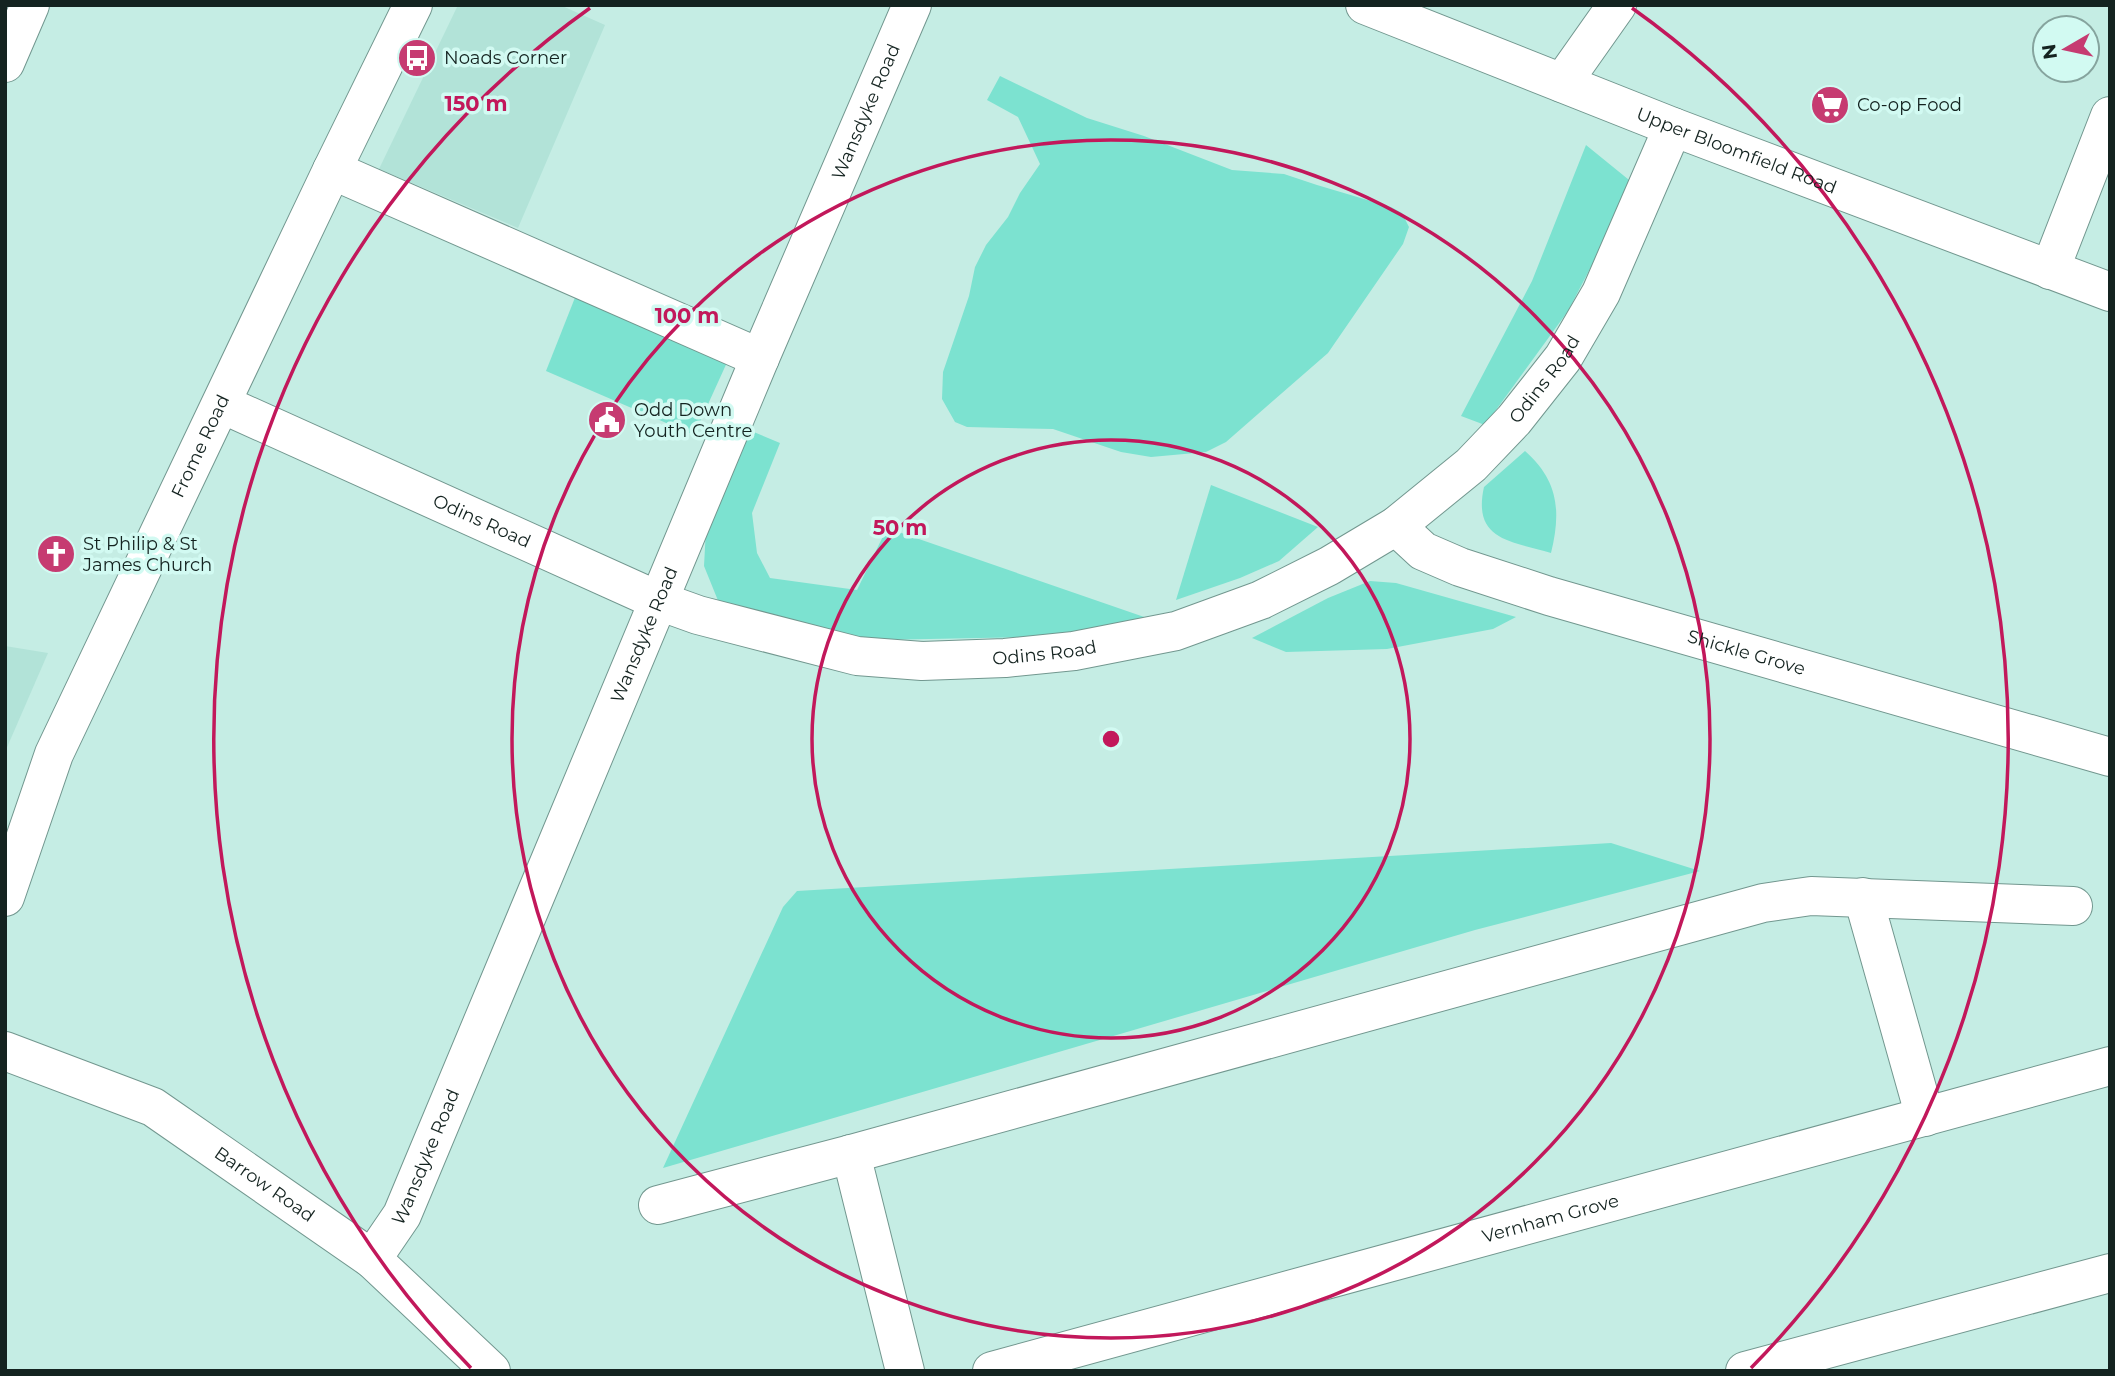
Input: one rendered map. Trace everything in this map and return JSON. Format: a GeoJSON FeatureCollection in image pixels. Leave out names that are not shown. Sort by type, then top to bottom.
{"type":"FeatureCollection","features":[{"type":"Feature","properties":{"kind":"street"},"geometry":{"type":"LineString","coordinates":[[5,63],[30,5]]}},
{"type":"Feature","properties":{"kind":"street","name":"Frome Road"},"geometry":{"type":"LineString","coordinates":[[5,897],[54,754],[332,170],[414,5]]}},
{"type":"Feature","properties":{"kind":"street","name":"Wansdyke Road"},"geometry":{"type":"LineString","coordinates":[[372,1259],[402,1215],[760,358],[912,5]]}},
{"type":"Feature","properties":{"kind":"street","name":"Upper Bloomfield Road"},"geometry":{"type":"LineString","coordinates":[[1365,5],[1673,127],[2110,292]]}},
{"type":"Feature","properties":{"kind":"street"},"geometry":{"type":"LineString","coordinates":[[1562,83],[1617,5]]}},
{"type":"Feature","properties":{"kind":"street"},"geometry":{"type":"LineString","coordinates":[[2050,270],[2110,116]]}},
{"type":"Feature","properties":{"kind":"street","name":"Odins Road"},"geometry":{"type":"LineString","coordinates":[[222,404],[659,601],[698,615],[858,656],[922,661],[1005,658],[1074,651],[1176,631],[1261,600],[1329,566],[1396,526],[1471,465],[1514,420],[1563,358],[1601,293],[1673,127]]}},
{"type":"Feature","properties":{"kind":"street"},"geometry":{"type":"LineString","coordinates":[[332,170],[760,358]]}},
{"type":"Feature","properties":{"kind":"street","name":"Shickle Grove"},"geometry":{"type":"LineString","coordinates":[[1396,526],[1423,551],[1460,567],[1536,592],[2110,757]]}},
{"type":"Feature","properties":{"kind":"street"},"geometry":{"type":"LineString","coordinates":[[658,1205],[1763,903],[1811,895],[2073,906]]}},
{"type":"Feature","properties":{"kind":"street"},"geometry":{"type":"LineString","coordinates":[[1863,897],[1925,1117]]}},
{"type":"Feature","properties":{"kind":"street","name":"Barrow Road"},"geometry":{"type":"LineString","coordinates":[[5,1051],[153,1107],[372,1259],[491,1371]]}},
{"type":"Feature","properties":{"kind":"street","name":"Vernham Grove"},"geometry":{"type":"LineString","coordinates":[[992,1371],[2110,1066]]}},
{"type":"Feature","properties":{"kind":"street"},"geometry":{"type":"LineString","coordinates":[[851,1154],[905,1371]]}},
{"type":"Feature","properties":{"kind":"street"},"geometry":{"type":"LineString","coordinates":[[1745,1371],[2110,1273]]}},
{"type":"Feature","properties":{"kind":"shaded area"},"geometry":{"type":"Polygon","coordinates":[[[458,5],[560,5],[605,25],[518,228],[379,169],[458,5]]]}},
{"type":"Feature","properties":{"kind":"shaded area"},"geometry":{"type":"Polygon","coordinates":[[[5,646],[48,653],[5,752],[5,646]]]}},
{"type":"Feature","properties":{"kind":"green space"},"geometry":{"type":"Polygon","coordinates":[[[1000,76],[1087,118],[1144,136],[1232,170],[1284,174],[1391,207],[1402,213],[1409,227],[1403,244],[1328,353],[1226,442],[1206,452],[1151,457],[1121,452],[1053,429],[967,427],[955,422],[942,399],[943,372],[969,296],[975,267],[986,245],[1008,217],[1020,193],[1040,164],[1018,117],[987,100],[1000,76]]]}},
{"type":"Feature","properties":{"kind":"green space"},"geometry":{"type":"Polygon","coordinates":[[[1586,145],[1634,184],[1568,311],[1485,425],[1461,416],[1532,281],[1586,145]]]}},
{"type":"Feature","properties":{"kind":"green space"},"geometry":{"type":"Polygon","coordinates":[[[578,290],[729,358],[694,435],[546,371],[578,290]]]}},
{"type":"Feature","properties":{"kind":"green space"},"geometry":{"type":"Polygon","coordinates":[[[749,430],[780,443],[752,513],[757,553],[770,578],[857,590],[887,528],[1150,619],[1080,636],[827,641],[719,603],[704,566],[706,529],[749,430]]]}},
{"type":"Feature","properties":{"kind":"green space"},"geometry":{"type":"Polygon","coordinates":[[[1525,451],[1545,474],[1551,486],[1556,524],[1551,553],[1498,536],[1484,518],[1484,487],[1525,451]]]}},
{"type":"Feature","properties":{"kind":"green space"},"geometry":{"type":"Polygon","coordinates":[[[1211,485],[1318,527],[1279,561],[1176,600],[1211,485]]]}},
{"type":"Feature","properties":{"kind":"green space"},"geometry":{"type":"Polygon","coordinates":[[[1370,581],[1396,583],[1516,617],[1493,629],[1387,649],[1286,652],[1252,638],[1328,598],[1370,581]]]}},
{"type":"Feature","properties":{"kind":"green space"},"geometry":{"type":"Polygon","coordinates":[[[1611,843],[1700,871],[1475,930],[663,1168],[783,907],[797,891],[1611,843]]]}},
{"type":"Feature","properties":{"kind":"place","name":"Noads Corner"},"geometry":{"type":"Point","coordinates":[417,58]}},
{"type":"Feature","properties":{"kind":"place","name":"Co-op Food"},"geometry":{"type":"Point","coordinates":[1830,105]}},
{"type":"Feature","properties":{"kind":"place","name":"Odd Down Youth Centre"},"geometry":{"type":"Point","coordinates":[607,420]}},
{"type":"Feature","properties":{"kind":"place","name":"St Philip & St James Church"},"geometry":{"type":"Point","coordinates":[56,554]}}]}
